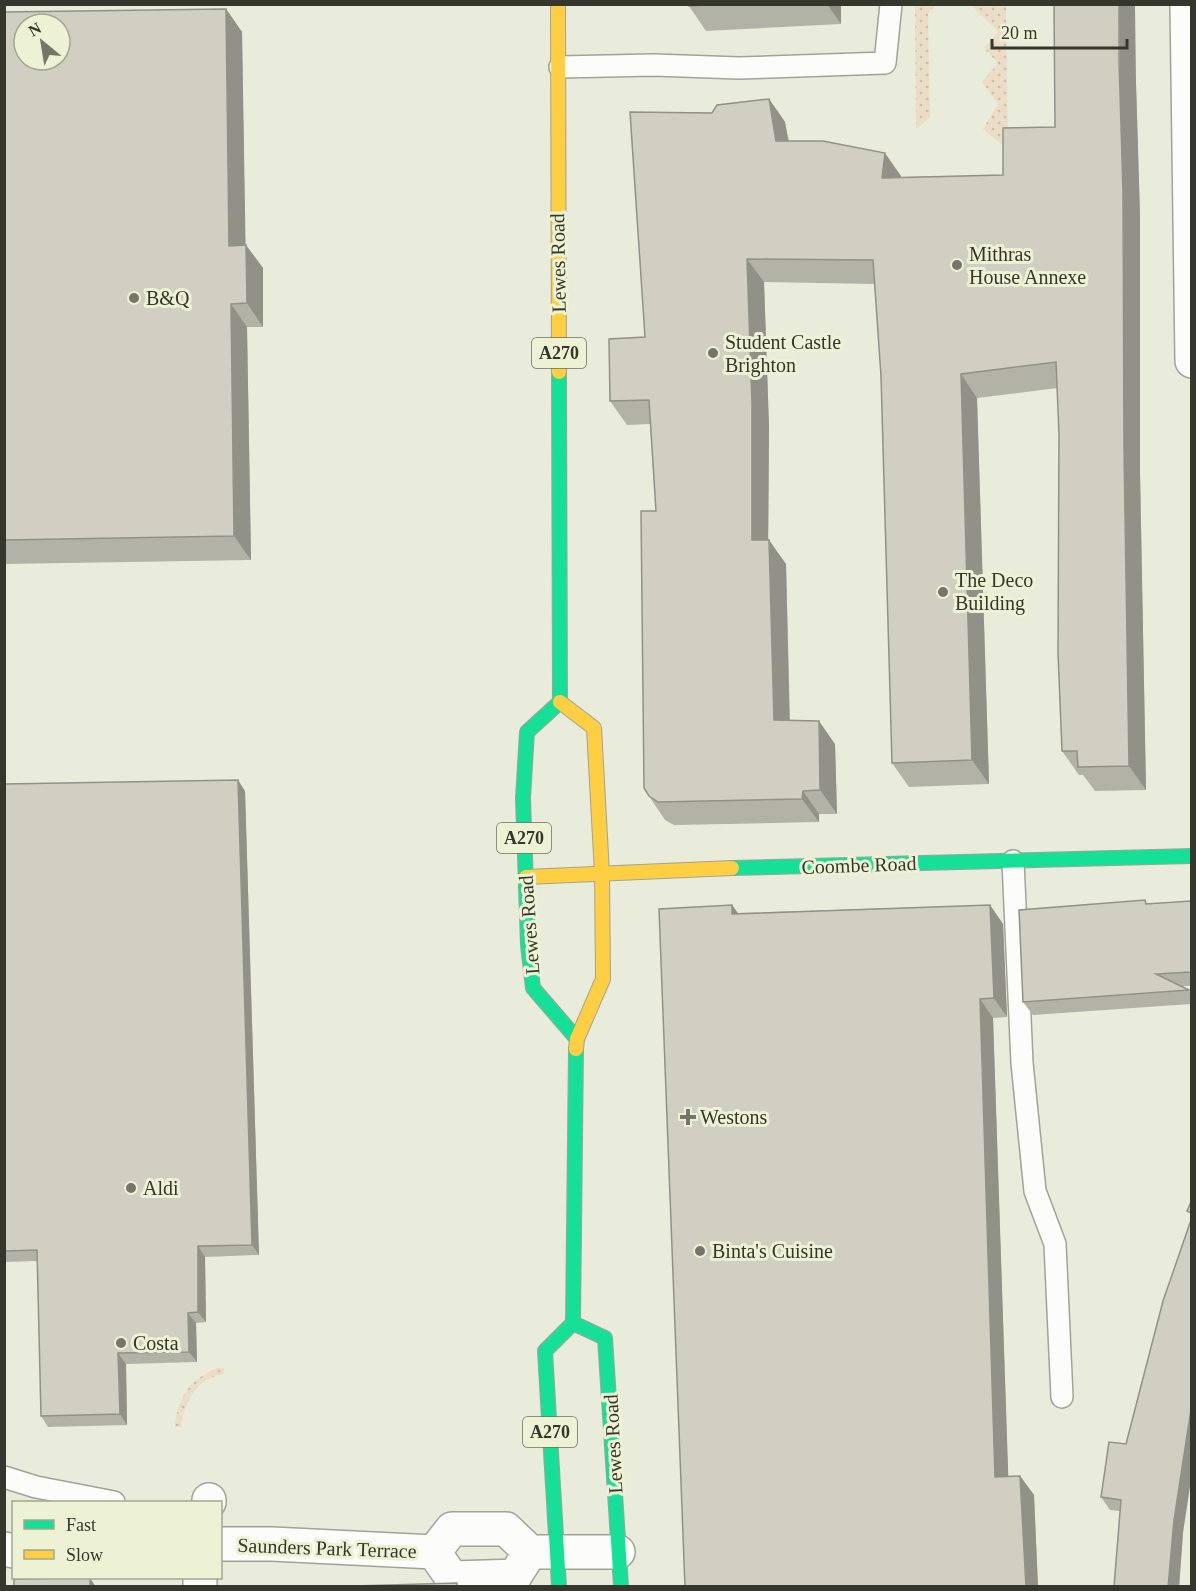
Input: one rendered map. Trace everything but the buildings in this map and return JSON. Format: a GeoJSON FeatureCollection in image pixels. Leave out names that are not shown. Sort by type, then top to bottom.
{"type":"FeatureCollection","features":[{"type":"Feature","properties":{"kind":"main road","name":"Lewes Road"},"geometry":{"type":"LineString","coordinates":[[558,4],[560,67],[557,190],[560,702],[527,732],[523,798],[528,945],[533,988],[577,1039]]}},
{"type":"Feature","properties":{"kind":"main road"},"geometry":{"type":"LineString","coordinates":[[560,702],[594,728],[602,873],[603,979],[577,1039],[574,1065],[573,1323]]}},
{"type":"Feature","properties":{"kind":"main road","name":"Coombe Road"},"geometry":{"type":"LineString","coordinates":[[526,877],[1191,856]]}},
{"type":"Feature","properties":{"kind":"main road","name":"Lewes Road"},"geometry":{"type":"LineString","coordinates":[[573,1323],[605,1338],[621,1587]]}},
{"type":"Feature","properties":{"kind":"main road","name":"A270"},"geometry":{"type":"LineString","coordinates":[[559,1587],[543,1552],[545,1351],[573,1323]]}},
{"type":"Feature","properties":{"kind":"street"},"geometry":{"type":"LineString","coordinates":[[1187,4],[1191,361]]}},
{"type":"Feature","properties":{"kind":"street","name":"Saunders Park Terrace"},"geometry":{"type":"LineString","coordinates":[[452,1529],[506,1529],[543,1552],[516,1576],[453,1578],[434,1552],[452,1529]]}},
{"type":"Feature","properties":{"kind":"street","name":"Saunders Park Terrace"},"geometry":{"type":"LineString","coordinates":[[222,1544],[272,1544],[434,1552]]}},
{"type":"Feature","properties":{"kind":"street"},"geometry":{"type":"LineString","coordinates":[[543,1552],[618,1551]]}},
{"type":"Feature","properties":{"kind":"lane"},"geometry":{"type":"LineString","coordinates":[[560,67],[654,65],[739,68],[885,63],[891,4]]}},
{"type":"Feature","properties":{"kind":"lane"},"geometry":{"type":"LineString","coordinates":[[1013,861],[1022,1063],[1035,1191],[1055,1244],[1062,1397]]}},
{"type":"Feature","properties":{"kind":"lane"},"geometry":{"type":"LineString","coordinates":[[4,1477],[36,1487],[104,1501]]}},
{"type":"Feature","properties":{"kind":"shaded area"},"geometry":{"type":"Polygon","coordinates":[[[915,5],[936,5],[928,13],[930,118],[916,129],[915,5]]]}},
{"type":"Feature","properties":{"kind":"shaded area"},"geometry":{"type":"Polygon","coordinates":[[[971,5],[1006,5],[1008,150],[983,129],[998,104],[982,82],[998,63],[984,48],[998,32],[971,5]]]}},
{"type":"Feature","properties":{"kind":"shaded area"},"geometry":{"type":"Polygon","coordinates":[[[217,1368],[224,1368],[224,1374],[206,1380],[199,1386],[185,1408],[181,1427],[175,1426],[179,1406],[187,1390],[199,1378],[217,1368]]]}},
{"type":"Feature","properties":{"kind":"traffic: fast"},"geometry":{"type":"LineString","coordinates":[[559,372],[560,702],[527,732],[523,798],[528,945],[533,988],[577,1039]]}},
{"type":"Feature","properties":{"kind":"traffic: fast"},"geometry":{"type":"LineString","coordinates":[[732,868],[1192,856]]}},
{"type":"Feature","properties":{"kind":"traffic: fast"},"geometry":{"type":"LineString","coordinates":[[559,1586],[545,1351],[573,1323],[576,1049]]}},
{"type":"Feature","properties":{"kind":"traffic: fast"},"geometry":{"type":"LineString","coordinates":[[573,1323],[605,1338],[621,1586]]}},
{"type":"Feature","properties":{"kind":"traffic: slow"},"geometry":{"type":"LineString","coordinates":[[558,4],[559,372]]}},
{"type":"Feature","properties":{"kind":"traffic: slow"},"geometry":{"type":"LineString","coordinates":[[560,702],[594,728],[602,873],[603,979],[577,1039],[576,1049]]}},
{"type":"Feature","properties":{"kind":"traffic: slow"},"geometry":{"type":"LineString","coordinates":[[526,877],[732,868]]}},
{"type":"Feature","properties":{"kind":"place","name":"Mithras House Annexe"},"geometry":{"type":"Point","coordinates":[957,265]}},
{"type":"Feature","properties":{"kind":"place","name":"B&Q"},"geometry":{"type":"Point","coordinates":[134,298]}},
{"type":"Feature","properties":{"kind":"place","name":"Student Castle Brighton"},"geometry":{"type":"Point","coordinates":[713,353]}},
{"type":"Feature","properties":{"kind":"place","name":"The Deco Building"},"geometry":{"type":"Point","coordinates":[943,592]}},
{"type":"Feature","properties":{"kind":"place","name":"Westons"},"geometry":{"type":"Point","coordinates":[688,1117]}},
{"type":"Feature","properties":{"kind":"place","name":"Aldi"},"geometry":{"type":"Point","coordinates":[131,1188]}},
{"type":"Feature","properties":{"kind":"place","name":"Binta's Cuisine"},"geometry":{"type":"Point","coordinates":[700,1251]}},
{"type":"Feature","properties":{"kind":"place","name":"Costa"},"geometry":{"type":"Point","coordinates":[121,1343]}}]}
